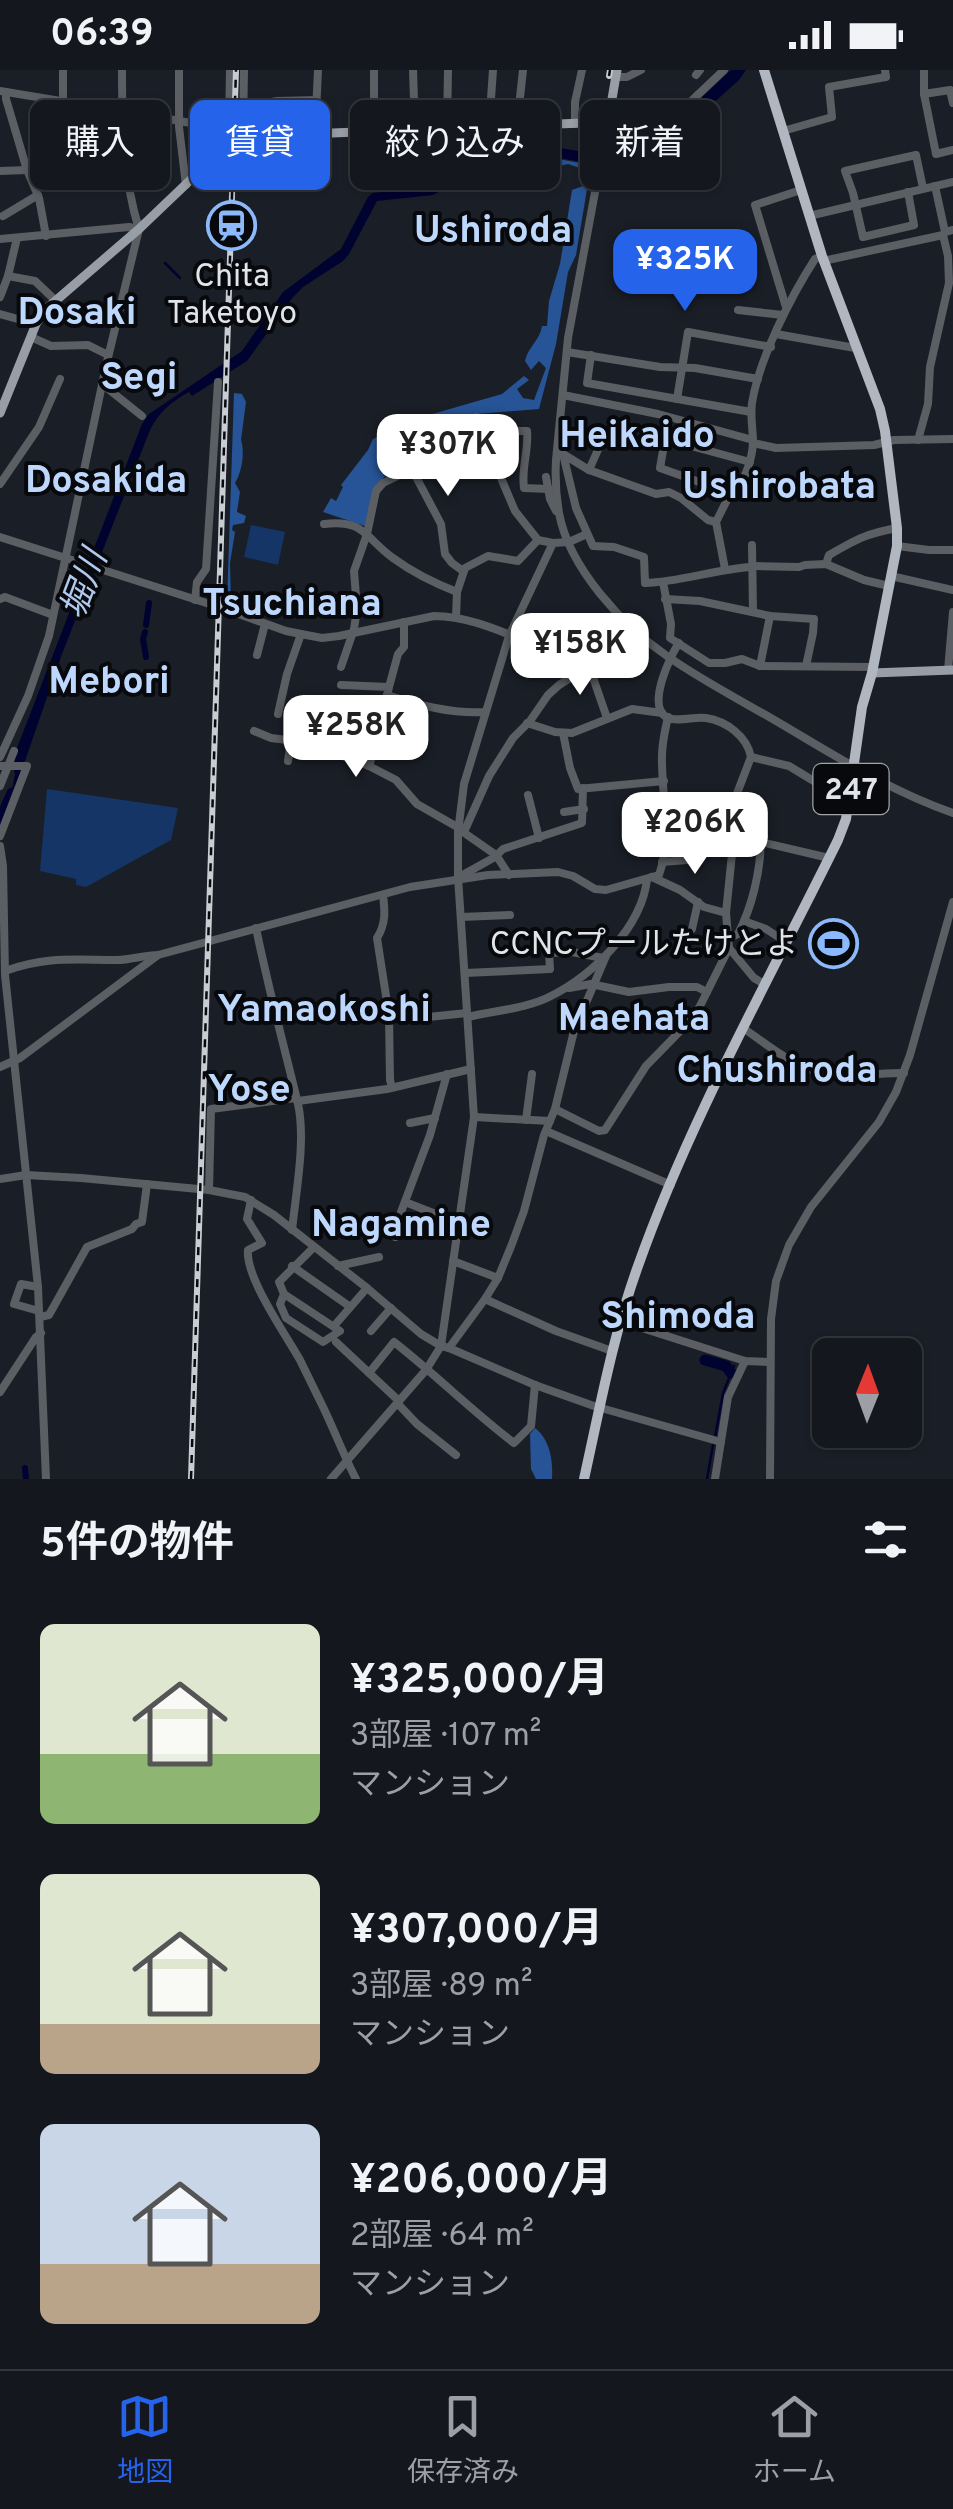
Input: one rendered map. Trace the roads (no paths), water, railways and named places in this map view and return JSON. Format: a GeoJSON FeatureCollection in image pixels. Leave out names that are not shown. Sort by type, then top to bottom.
{"type":"FeatureCollection","features":[{"type":"Feature","properties":{"kind":"highway","name":"247"},"geometry":{"type":"LineString","coordinates":[[584,1479],[612,1351],[644,1251],[743,1028],[846,819],[862,707],[897,546],[898,528],[880,409],[822,258],[764,70]]}},
{"type":"Feature","properties":{"kind":"main road"},"geometry":{"type":"LineString","coordinates":[[612,100],[616,74]]}},
{"type":"Feature","properties":{"kind":"main road"},"geometry":{"type":"LineString","coordinates":[[560,125],[580,124]]}},
{"type":"Feature","properties":{"kind":"main road"},"geometry":{"type":"LineString","coordinates":[[0,413],[36,324],[46,309],[190,181]]}},
{"type":"Feature","properties":{"kind":"main road"},"geometry":{"type":"LineString","coordinates":[[872,670],[951,670]]}},
{"type":"Feature","properties":{"kind":"street"},"geometry":{"type":"LineString","coordinates":[[63,100],[64,70]]}},
{"type":"Feature","properties":{"kind":"street"},"geometry":{"type":"LineString","coordinates":[[122,70],[123,100]]}},
{"type":"Feature","properties":{"kind":"street"},"geometry":{"type":"LineString","coordinates":[[180,70],[179,121],[186,185]]}},
{"type":"Feature","properties":{"kind":"street"},"geometry":{"type":"LineString","coordinates":[[227,100],[230,70]]}},
{"type":"Feature","properties":{"kind":"street"},"geometry":{"type":"LineString","coordinates":[[242,100],[244,70]]}},
{"type":"Feature","properties":{"kind":"street"},"geometry":{"type":"LineString","coordinates":[[316,100],[318,70]]}},
{"type":"Feature","properties":{"kind":"street"},"geometry":{"type":"LineString","coordinates":[[374,70],[374,100]]}},
{"type":"Feature","properties":{"kind":"street"},"geometry":{"type":"LineString","coordinates":[[413,70],[414,100]]}},
{"type":"Feature","properties":{"kind":"street"},"geometry":{"type":"LineString","coordinates":[[446,100],[448,70]]}},
{"type":"Feature","properties":{"kind":"street"},"geometry":{"type":"LineString","coordinates":[[491,100],[493,70]]}},
{"type":"Feature","properties":{"kind":"street"},"geometry":{"type":"LineString","coordinates":[[520,100],[523,70]]}},
{"type":"Feature","properties":{"kind":"street"},"geometry":{"type":"LineString","coordinates":[[575,124],[582,70]]}},
{"type":"Feature","properties":{"kind":"street"},"geometry":{"type":"LineString","coordinates":[[616,74],[628,77],[642,70]]}},
{"type":"Feature","properties":{"kind":"street"},"geometry":{"type":"LineString","coordinates":[[692,100],[724,70]]}},
{"type":"Feature","properties":{"kind":"street"},"geometry":{"type":"LineString","coordinates":[[783,131],[832,117],[829,87],[886,76],[885,70]]}},
{"type":"Feature","properties":{"kind":"street"},"geometry":{"type":"LineString","coordinates":[[924,70],[924,94],[936,154],[953,150]]}},
{"type":"Feature","properties":{"kind":"street"},"geometry":{"type":"LineString","coordinates":[[924,94],[950,90],[953,103]]}},
{"type":"Feature","properties":{"kind":"street"},"geometry":{"type":"LineString","coordinates":[[3,92],[51,100]]}},
{"type":"Feature","properties":{"kind":"street"},"geometry":{"type":"LineString","coordinates":[[3,92],[38,195],[46,236]]}},
{"type":"Feature","properties":{"kind":"street"},"geometry":{"type":"LineString","coordinates":[[170,120],[190,123]]}},
{"type":"Feature","properties":{"kind":"street"},"geometry":{"type":"LineString","coordinates":[[908,192],[914,225],[862,238],[845,171],[916,155],[924,188]]}},
{"type":"Feature","properties":{"kind":"street"},"geometry":{"type":"LineString","coordinates":[[0,171],[27,170]]}},
{"type":"Feature","properties":{"kind":"street"},"geometry":{"type":"LineString","coordinates":[[809,216],[953,182]]}},
{"type":"Feature","properties":{"kind":"street"},"geometry":{"type":"LineString","coordinates":[[918,440],[928,404],[930,367],[948,315],[947,232],[935,186]]}},
{"type":"Feature","properties":{"kind":"street"},"geometry":{"type":"LineString","coordinates":[[0,756],[28,696],[49,636],[108,355],[139,229],[131,190]]}},
{"type":"Feature","properties":{"kind":"street"},"geometry":{"type":"LineString","coordinates":[[596,190],[549,481],[569,542],[609,604],[669,658],[853,768],[953,812]]}},
{"type":"Feature","properties":{"kind":"street"},"geometry":{"type":"LineString","coordinates":[[785,312],[755,205],[801,190]]}},
{"type":"Feature","properties":{"kind":"street"},"geometry":{"type":"LineString","coordinates":[[3,216],[38,195]]}},
{"type":"Feature","properties":{"kind":"street"},"geometry":{"type":"LineString","coordinates":[[0,239],[139,229]]}},
{"type":"Feature","properties":{"kind":"street"},"geometry":{"type":"LineString","coordinates":[[724,569],[716,522],[728,498],[736,495],[750,462],[751,412],[758,379],[785,312],[815,259],[947,232]]}},
{"type":"Feature","properties":{"kind":"street"},"geometry":{"type":"LineString","coordinates":[[0,297],[17,238]]}},
{"type":"Feature","properties":{"kind":"street"},"geometry":{"type":"LineString","coordinates":[[8,276],[35,280],[55,300]]}},
{"type":"Feature","properties":{"kind":"street"},"geometry":{"type":"LineString","coordinates":[[738,310],[785,312]]}},
{"type":"Feature","properties":{"kind":"street"},"geometry":{"type":"LineString","coordinates":[[0,314],[36,324]]}},
{"type":"Feature","properties":{"kind":"street"},"geometry":{"type":"LineString","coordinates":[[677,399],[688,332],[771,347]]}},
{"type":"Feature","properties":{"kind":"street"},"geometry":{"type":"LineString","coordinates":[[776,334],[855,348]]}},
{"type":"Feature","properties":{"kind":"street"},"geometry":{"type":"LineString","coordinates":[[31,337],[51,346],[88,345],[108,355]]}},
{"type":"Feature","properties":{"kind":"street"},"geometry":{"type":"LineString","coordinates":[[567,352],[758,379]]}},
{"type":"Feature","properties":{"kind":"street"},"geometry":{"type":"LineString","coordinates":[[591,356],[586,383],[751,412]]}},
{"type":"Feature","properties":{"kind":"street"},"geometry":{"type":"LineString","coordinates":[[0,484],[39,427],[60,379]]}},
{"type":"Feature","properties":{"kind":"street"},"geometry":{"type":"LineString","coordinates":[[195,600],[198,582],[206,568],[218,382]]}},
{"type":"Feature","properties":{"kind":"street"},"geometry":{"type":"LineString","coordinates":[[102,384],[142,416]]}},
{"type":"Feature","properties":{"kind":"street"},"geometry":{"type":"LineString","coordinates":[[563,395],[658,414],[776,448],[953,439]]}},
{"type":"Feature","properties":{"kind":"street"},"geometry":{"type":"LineString","coordinates":[[476,418],[515,511],[538,540],[569,542],[587,534]]}},
{"type":"Feature","properties":{"kind":"street"},"geometry":{"type":"LineString","coordinates":[[341,667],[357,609],[354,570],[376,491],[404,473],[412,457],[465,434],[527,430],[524,488],[568,478]]}},
{"type":"Feature","properties":{"kind":"street"},"geometry":{"type":"LineString","coordinates":[[589,470],[606,434],[637,440]]}},
{"type":"Feature","properties":{"kind":"street"},"geometry":{"type":"LineString","coordinates":[[736,495],[660,468],[664,439],[750,462]]}},
{"type":"Feature","properties":{"kind":"street"},"geometry":{"type":"LineString","coordinates":[[716,522],[669,492],[656,494],[589,470],[563,454],[576,508],[593,546],[644,557],[645,583],[752,566],[799,568],[826,564],[864,580],[953,590]]}},
{"type":"Feature","properties":{"kind":"street"},"geometry":{"type":"LineString","coordinates":[[404,473],[416,476],[459,460],[492,456]]}},
{"type":"Feature","properties":{"kind":"street"},"geometry":{"type":"LineString","coordinates":[[416,476],[441,524],[446,554],[463,571]]}},
{"type":"Feature","properties":{"kind":"street"},"geometry":{"type":"LineString","coordinates":[[324,524],[343,522],[367,534],[395,560],[457,592]]}},
{"type":"Feature","properties":{"kind":"street"},"geometry":{"type":"LineString","coordinates":[[826,564],[828,554],[851,541],[898,528]]}},
{"type":"Feature","properties":{"kind":"street"},"geometry":{"type":"LineString","coordinates":[[0,537],[301,634],[322,638],[434,616],[456,617],[589,664]]}},
{"type":"Feature","properties":{"kind":"street"},"geometry":{"type":"LineString","coordinates":[[456,617],[463,571],[488,556],[518,561],[538,540]]}},
{"type":"Feature","properties":{"kind":"street"},"geometry":{"type":"LineString","coordinates":[[445,1347],[474,1117],[458,879],[468,766],[510,636],[553,543]]}},
{"type":"Feature","properties":{"kind":"street"},"geometry":{"type":"LineString","coordinates":[[752,545],[753,612]]}},
{"type":"Feature","properties":{"kind":"street"},"geometry":{"type":"LineString","coordinates":[[897,546],[953,550]]}},
{"type":"Feature","properties":{"kind":"street"},"geometry":{"type":"LineString","coordinates":[[662,582],[670,638],[709,663],[742,659],[760,666],[872,670]]}},
{"type":"Feature","properties":{"kind":"street"},"geometry":{"type":"LineString","coordinates":[[0,599],[5,597],[53,615]]}},
{"type":"Feature","properties":{"kind":"street"},"geometry":{"type":"LineString","coordinates":[[665,599],[814,619],[806,666]]}},
{"type":"Feature","properties":{"kind":"street"},"geometry":{"type":"LineString","coordinates":[[951,670],[953,612]]}},
{"type":"Feature","properties":{"kind":"street"},"geometry":{"type":"LineString","coordinates":[[760,666],[770,616]]}},
{"type":"Feature","properties":{"kind":"street"},"geometry":{"type":"LineString","coordinates":[[369,766],[377,724],[398,654],[404,647],[404,622]]}},
{"type":"Feature","properties":{"kind":"street"},"geometry":{"type":"LineString","coordinates":[[256,655],[265,624]]}},
{"type":"Feature","properties":{"kind":"street"},"geometry":{"type":"LineString","coordinates":[[460,831],[500,757],[548,696],[638,633]]}},
{"type":"Feature","properties":{"kind":"street"},"geometry":{"type":"LineString","coordinates":[[278,714],[301,634]]}},
{"type":"Feature","properties":{"kind":"street"},"geometry":{"type":"LineString","coordinates":[[3,975],[31,962],[64,958],[123,960],[158,955],[410,887],[458,879],[563,872],[600,890],[658,875],[666,808],[662,751],[665,715],[660,693],[664,669],[679,644]]}},
{"type":"Feature","properties":{"kind":"street"},"geometry":{"type":"LineString","coordinates":[[589,664],[607,718]]}},
{"type":"Feature","properties":{"kind":"street"},"geometry":{"type":"LineString","coordinates":[[341,685],[388,691],[452,712],[484,712]]}},
{"type":"Feature","properties":{"kind":"street"},"geometry":{"type":"LineString","coordinates":[[528,724],[563,733],[582,730],[632,710],[687,720],[705,718],[744,738],[751,757],[732,806],[734,843],[726,913],[729,944],[754,978],[764,984]]}},
{"type":"Feature","properties":{"kind":"street"},"geometry":{"type":"LineString","coordinates":[[254,731],[337,754],[396,780],[417,804],[496,855],[509,875]]}},
{"type":"Feature","properties":{"kind":"street"},"geometry":{"type":"LineString","coordinates":[[563,733],[578,789],[664,781]]}},
{"type":"Feature","properties":{"kind":"street"},"geometry":{"type":"LineString","coordinates":[[288,761],[291,740]]}},
{"type":"Feature","properties":{"kind":"street"},"geometry":{"type":"LineString","coordinates":[[0,786],[4,766],[14,751]]}},
{"type":"Feature","properties":{"kind":"street"},"geometry":{"type":"LineString","coordinates":[[751,757],[790,766],[817,784],[852,783]]}},
{"type":"Feature","properties":{"kind":"street"},"geometry":{"type":"LineString","coordinates":[[0,836],[27,766],[4,766]]}},
{"type":"Feature","properties":{"kind":"street"},"geometry":{"type":"LineString","coordinates":[[458,879],[503,849],[582,823],[583,788]]}},
{"type":"Feature","properties":{"kind":"street"},"geometry":{"type":"LineString","coordinates":[[528,796],[539,838]]}},
{"type":"Feature","properties":{"kind":"street"},"geometry":{"type":"LineString","coordinates":[[666,808],[732,806]]}},
{"type":"Feature","properties":{"kind":"street"},"geometry":{"type":"LineString","coordinates":[[564,812],[584,808]]}},
{"type":"Feature","properties":{"kind":"street"},"geometry":{"type":"LineString","coordinates":[[662,862],[687,860],[724,850],[734,843],[762,842],[829,858]]}},
{"type":"Feature","properties":{"kind":"street"},"geometry":{"type":"LineString","coordinates":[[555,1109],[599,1131],[606,1130],[646,1066],[690,1021],[707,992],[744,921],[759,871],[762,842]]}},
{"type":"Feature","properties":{"kind":"street"},"geometry":{"type":"LineString","coordinates":[[0,846],[3,975],[38,1287],[46,1479]]}},
{"type":"Feature","properties":{"kind":"street"},"geometry":{"type":"LineString","coordinates":[[650,878],[680,890],[715,912],[726,913]]}},
{"type":"Feature","properties":{"kind":"street"},"geometry":{"type":"LineString","coordinates":[[409,1019],[468,1015],[550,996],[564,988],[605,957],[628,928],[650,878]]}},
{"type":"Feature","properties":{"kind":"street"},"geometry":{"type":"LineString","coordinates":[[383,894],[385,921],[377,938],[389,1014],[392,1087]]}},
{"type":"Feature","properties":{"kind":"street"},"geometry":{"type":"LineString","coordinates":[[692,929],[698,902]]}},
{"type":"Feature","properties":{"kind":"street"},"geometry":{"type":"LineString","coordinates":[[770,1479],[770,1319],[776,1280],[789,1245],[811,1207],[879,1122],[904,1072],[953,902]]}},
{"type":"Feature","properties":{"kind":"street"},"geometry":{"type":"LineString","coordinates":[[461,917],[505,917]]}},
{"type":"Feature","properties":{"kind":"street"},"geometry":{"type":"LineString","coordinates":[[744,921],[786,942]]}},
{"type":"Feature","properties":{"kind":"street"},"geometry":{"type":"LineString","coordinates":[[256,928],[296,1100],[300,1144],[292,1230]]}},
{"type":"Feature","properties":{"kind":"street"},"geometry":{"type":"LineString","coordinates":[[465,973],[550,968],[549,953],[605,957]]}},
{"type":"Feature","properties":{"kind":"street"},"geometry":{"type":"LineString","coordinates":[[0,1067],[13,1062],[92,1006],[158,955]]}},
{"type":"Feature","properties":{"kind":"street"},"geometry":{"type":"LineString","coordinates":[[330,1479],[486,1299],[498,1278],[524,1211],[569,1048],[605,957]]}},
{"type":"Feature","properties":{"kind":"street"},"geometry":{"type":"LineString","coordinates":[[564,988],[593,985],[629,992],[697,987],[707,992]]}},
{"type":"Feature","properties":{"kind":"street"},"geometry":{"type":"LineString","coordinates":[[342,1019],[389,1014]]}},
{"type":"Feature","properties":{"kind":"street"},"geometry":{"type":"LineString","coordinates":[[743,1028],[766,1046],[816,1072],[904,1072]]}},
{"type":"Feature","properties":{"kind":"street"},"geometry":{"type":"LineString","coordinates":[[209,1190],[211,1109],[392,1087],[471,1069]]}},
{"type":"Feature","properties":{"kind":"street"},"geometry":{"type":"LineString","coordinates":[[395,1237],[447,1074]]}},
{"type":"Feature","properties":{"kind":"street"},"geometry":{"type":"LineString","coordinates":[[526,1120],[532,1074]]}},
{"type":"Feature","properties":{"kind":"street"},"geometry":{"type":"LineString","coordinates":[[474,1117],[550,1121]]}},
{"type":"Feature","properties":{"kind":"street"},"geometry":{"type":"LineString","coordinates":[[410,1123],[436,1118]]}},
{"type":"Feature","properties":{"kind":"street"},"geometry":{"type":"LineString","coordinates":[[546,1131],[671,1185]]}},
{"type":"Feature","properties":{"kind":"street"},"geometry":{"type":"LineString","coordinates":[[0,1180],[26,1175],[147,1184],[209,1190],[252,1200],[421,1334],[445,1347],[535,1386],[717,1442]]}},
{"type":"Feature","properties":{"kind":"street"},"geometry":{"type":"LineString","coordinates":[[38,1287],[21,1284],[14,1304],[49,1315],[87,1247],[132,1230],[142,1222],[147,1184]]}},
{"type":"Feature","properties":{"kind":"street"},"geometry":{"type":"LineString","coordinates":[[252,1200],[246,1219],[262,1243],[248,1250],[247,1258],[263,1300],[300,1360],[356,1479]]}},
{"type":"Feature","properties":{"kind":"street"},"geometry":{"type":"LineString","coordinates":[[405,1202],[459,1222]]}},
{"type":"Feature","properties":{"kind":"street"},"geometry":{"type":"LineString","coordinates":[[352,1226],[398,1220]]}},
{"type":"Feature","properties":{"kind":"street"},"geometry":{"type":"LineString","coordinates":[[284,1294],[280,1304],[286,1318],[323,1342],[340,1330],[284,1294],[279,1282],[314,1246]]}},
{"type":"Feature","properties":{"kind":"street"},"geometry":{"type":"LineString","coordinates":[[338,1266],[379,1256]]}},
{"type":"Feature","properties":{"kind":"street"},"geometry":{"type":"LineString","coordinates":[[453,1260],[498,1278]]}},
{"type":"Feature","properties":{"kind":"street"},"geometry":{"type":"LineString","coordinates":[[292,1266],[349,1306]]}},
{"type":"Feature","properties":{"kind":"street"},"geometry":{"type":"LineString","coordinates":[[334,1326],[366,1288]]}},
{"type":"Feature","properties":{"kind":"street"},"geometry":{"type":"LineString","coordinates":[[486,1299],[556,1332],[612,1351]]}},
{"type":"Feature","properties":{"kind":"street"},"geometry":{"type":"LineString","coordinates":[[371,1331],[390,1308]]}},
{"type":"Feature","properties":{"kind":"street"},"geometry":{"type":"LineString","coordinates":[[620,1321],[744,1361],[770,1362]]}},
{"type":"Feature","properties":{"kind":"street"},"geometry":{"type":"LineString","coordinates":[[0,1392],[41,1333]]}},
{"type":"Feature","properties":{"kind":"street"},"geometry":{"type":"LineString","coordinates":[[336,1342],[399,1401],[417,1424],[456,1456]]}},
{"type":"Feature","properties":{"kind":"street"},"geometry":{"type":"LineString","coordinates":[[369,1373],[394,1342],[514,1442],[530,1426],[535,1386]]}},
{"type":"Feature","properties":{"kind":"street"},"geometry":{"type":"LineString","coordinates":[[714,1479],[717,1442],[730,1392],[744,1361]]}},
{"type":"Feature","properties":{"kind":"water"},"geometry":{"type":"Polygon","coordinates":[[[731,70],[746,70],[717,100],[699,100],[731,70]]]}},
{"type":"Feature","properties":{"kind":"water"},"geometry":{"type":"Polygon","coordinates":[[[560,148],[580,151],[580,162],[560,158],[560,148]]]}},
{"type":"Feature","properties":{"kind":"water"},"geometry":{"type":"Polygon","coordinates":[[[442,190],[433,195],[377,201],[349,254],[293,297],[247,361],[192,396],[189,392],[157,418],[62,654],[8,810],[15,774],[12,761],[142,424],[149,414],[242,351],[283,292],[341,249],[373,193],[442,190]]]}},
{"type":"Feature","properties":{"kind":"waterway"},"geometry":{"type":"LineString","coordinates":[[165,263],[180,278]]}},
{"type":"Feature","properties":{"kind":"waterway"},"geometry":{"type":"LineString","coordinates":[[146,625],[149,603]]}},
{"type":"Feature","properties":{"kind":"waterway"},"geometry":{"type":"LineString","coordinates":[[145,632],[146,657]]}},
{"type":"Feature","properties":{"kind":"waterway","name":"堀川"},"geometry":{"type":"LineString","coordinates":[[0,821],[12,793]]}},
{"type":"Feature","properties":{"kind":"waterway"},"geometry":{"type":"LineString","coordinates":[[705,1360],[726,1366],[731,1373]]}},
{"type":"Feature","properties":{"kind":"waterway"},"geometry":{"type":"LineString","coordinates":[[715,1437],[723,1393],[734,1366]]}},
{"type":"Feature","properties":{"kind":"waterway"},"geometry":{"type":"LineString","coordinates":[[707,1479],[713,1445]]}},
{"type":"Feature","properties":{"kind":"waterway"},"geometry":{"type":"LineString","coordinates":[[25,1468],[26,1479]]}},
{"type":"Feature","properties":{"kind":"railway"},"geometry":{"type":"LineString","coordinates":[[191,1479],[236,70]]}},
{"type":"Feature","properties":{"kind":"railway"},"geometry":{"type":"LineString","coordinates":[[609,76],[610,70]]}},
{"type":"Feature","properties":{"kind":"place","name":"Chita Taketoyo"},"geometry":{"type":"Point","coordinates":[232,225]}},
{"type":"Feature","properties":{"kind":"place","name":"CCNCプールたけとよ"},"geometry":{"type":"Point","coordinates":[833,943]}},
{"type":"Feature","properties":{"kind":"district","name":"Ushiroda"},"geometry":{"type":"Point","coordinates":[493,229]}},
{"type":"Feature","properties":{"kind":"district","name":"Dosaki"},"geometry":{"type":"Point","coordinates":[77,311]}},
{"type":"Feature","properties":{"kind":"district","name":"Segi"},"geometry":{"type":"Point","coordinates":[139,376]}},
{"type":"Feature","properties":{"kind":"district","name":"Heikaido"},"geometry":{"type":"Point","coordinates":[637,434]}},
{"type":"Feature","properties":{"kind":"district","name":"Dosakida"},"geometry":{"type":"Point","coordinates":[106,479]}},
{"type":"Feature","properties":{"kind":"district","name":"Ushirobata"},"geometry":{"type":"Point","coordinates":[779,485]}},
{"type":"Feature","properties":{"kind":"district","name":"Tsuchiana"},"geometry":{"type":"Point","coordinates":[292,602]}},
{"type":"Feature","properties":{"kind":"district","name":"Mebori"},"geometry":{"type":"Point","coordinates":[109,680]}},
{"type":"Feature","properties":{"kind":"district","name":"Yamaokoshi"},"geometry":{"type":"Point","coordinates":[324,1008]}},
{"type":"Feature","properties":{"kind":"district","name":"Maehata"},"geometry":{"type":"Point","coordinates":[634,1017]}},
{"type":"Feature","properties":{"kind":"district","name":"Chushiroda"},"geometry":{"type":"Point","coordinates":[777,1069]}},
{"type":"Feature","properties":{"kind":"district","name":"Yose"},"geometry":{"type":"Point","coordinates":[249,1088]}},
{"type":"Feature","properties":{"kind":"district","name":"Nagamine"},"geometry":{"type":"Point","coordinates":[401,1223]}},
{"type":"Feature","properties":{"kind":"district","name":"Shimoda"},"geometry":{"type":"Point","coordinates":[678,1315]}}]}
